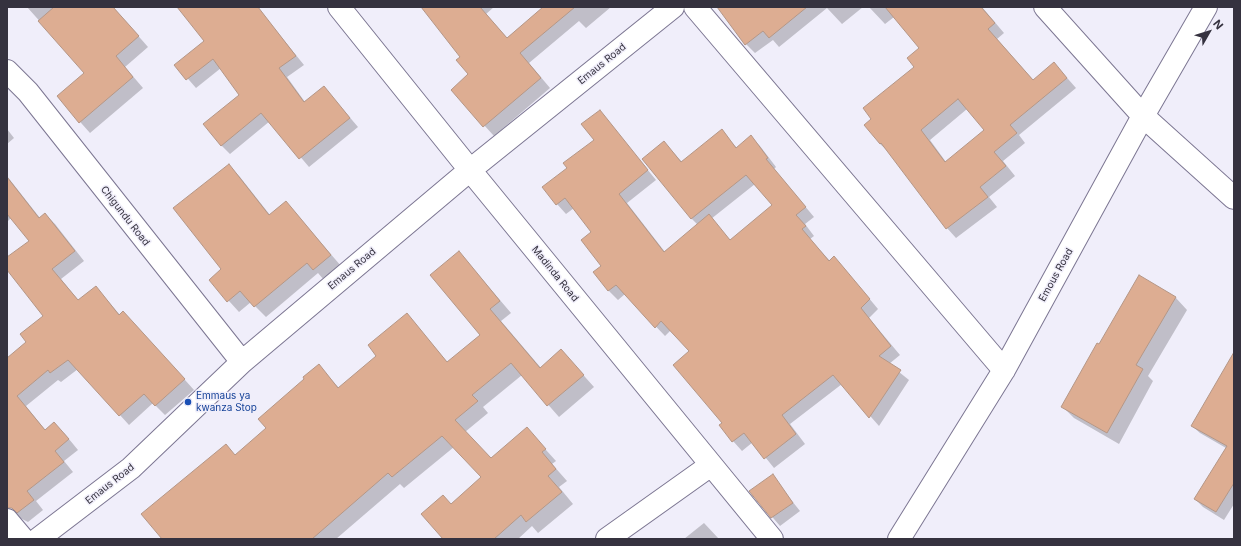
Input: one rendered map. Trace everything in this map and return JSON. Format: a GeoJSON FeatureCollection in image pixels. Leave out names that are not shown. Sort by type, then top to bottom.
{"type":"FeatureCollection","features":[{"type":"Feature","properties":{"kind":"street","name":"Madinda Road"},"geometry":{"type":"LineString","coordinates":[[340,7],[470,170],[772,539]]}},
{"type":"Feature","properties":{"kind":"street","name":"Emaus Road"},"geometry":{"type":"LineString","coordinates":[[38,539],[132,468],[242,362],[470,170],[673,7]]}},
{"type":"Feature","properties":{"kind":"street"},"geometry":{"type":"LineString","coordinates":[[695,7],[1004,370]]}},
{"type":"Feature","properties":{"kind":"street"},"geometry":{"type":"LineString","coordinates":[[1045,7],[1143,116],[1234,198]]}},
{"type":"Feature","properties":{"kind":"street","name":"Emous Road"},"geometry":{"type":"LineString","coordinates":[[899,539],[1004,370],[1143,116],[1206,7]]}},
{"type":"Feature","properties":{"kind":"street","name":"Chigundu Road"},"geometry":{"type":"LineString","coordinates":[[7,71],[28,92],[242,362]]}},
{"type":"Feature","properties":{"kind":"street"},"geometry":{"type":"LineString","coordinates":[[607,539],[711,465]]}},
{"type":"Feature","properties":{"kind":"street"},"geometry":{"type":"LineString","coordinates":[[7,520],[23,539]]}},
{"type":"Feature","properties":{"kind":"building"},"geometry":{"type":"Polygon","coordinates":[[[54,7],[113,7],[139,36],[116,56],[133,77],[79,123],[57,96],[84,73],[38,21],[54,7]]]}},
{"type":"Feature","properties":{"kind":"building"},"geometry":{"type":"Polygon","coordinates":[[[177,7],[258,7],[296,56],[279,68],[304,102],[324,86],[350,118],[299,159],[261,113],[221,146],[203,124],[239,95],[213,59],[186,80],[174,65],[204,41],[177,7]]]}},
{"type":"Feature","properties":{"kind":"building"},"geometry":{"type":"Polygon","coordinates":[[[421,7],[480,7],[507,38],[543,7],[575,7],[520,53],[541,78],[483,127],[451,90],[468,74],[456,60],[460,57],[421,7]]]}},
{"type":"Feature","properties":{"kind":"building"},"geometry":{"type":"Polygon","coordinates":[[[717,7],[807,7],[769,38],[763,31],[745,45],[717,7]]]}},
{"type":"Feature","properties":{"kind":"building"},"geometry":{"type":"Polygon","coordinates":[[[885,7],[981,7],[995,23],[988,29],[1033,80],[1054,62],[1067,78],[1010,125],[1017,133],[994,152],[1006,166],[980,187],[988,197],[946,229],[881,143],[880,144],[864,125],[871,119],[863,108],[914,67],[907,58],[919,48],[885,7]],[[958,99],[921,130],[945,162],[984,130],[958,99]]]}},
{"type":"Feature","properties":{"kind":"building"},"geometry":{"type":"Polygon","coordinates":[[[600,110],[648,170],[619,194],[664,252],[709,214],[730,240],[772,205],[746,175],[691,219],[642,159],[664,141],[681,162],[722,129],[736,148],[751,135],[768,158],[766,159],[806,207],[796,215],[806,226],[802,229],[829,261],[834,256],[870,299],[861,308],[891,346],[879,356],[901,370],[869,418],[833,375],[782,415],[796,434],[764,459],[744,433],[732,442],[719,425],[722,423],[673,365],[689,351],[661,321],[655,328],[616,285],[608,291],[593,272],[601,266],[581,240],[591,232],[565,198],[556,205],[542,187],[567,168],[563,163],[594,140],[581,124],[600,110]]]}},
{"type":"Feature","properties":{"kind":"building"},"geometry":{"type":"Polygon","coordinates":[[[229,164],[269,215],[286,201],[331,255],[313,270],[307,263],[254,307],[240,291],[227,302],[209,280],[221,269],[173,208],[229,164]]]}},
{"type":"Feature","properties":{"kind":"building"},"geometry":{"type":"Polygon","coordinates":[[[7,177],[39,218],[45,213],[75,251],[52,269],[78,300],[96,286],[119,315],[123,311],[185,379],[155,406],[144,394],[119,416],[68,360],[50,373],[48,370],[17,396],[45,430],[54,422],[69,439],[55,451],[64,462],[27,491],[34,500],[17,513],[12,508],[7,508],[7,358],[26,342],[20,334],[43,316],[7,270],[7,257],[29,241],[7,214],[7,177]]]}},
{"type":"Feature","properties":{"kind":"building"},"geometry":{"type":"Polygon","coordinates":[[[459,251],[500,301],[490,309],[540,368],[561,349],[584,375],[547,406],[511,363],[472,395],[478,401],[455,420],[491,458],[527,427],[546,449],[542,452],[556,469],[548,476],[562,492],[526,522],[521,515],[494,539],[443,539],[421,514],[443,495],[451,504],[481,477],[442,436],[392,477],[388,473],[312,539],[162,539],[141,514],[226,444],[235,455],[266,428],[258,419],[319,364],[338,388],[376,356],[368,345],[407,313],[447,362],[480,335],[430,275],[459,251]]]}},
{"type":"Feature","properties":{"kind":"building"},"geometry":{"type":"Polygon","coordinates":[[[1139,275],[1176,297],[1136,365],[1143,369],[1107,433],[1061,407],[1097,343],[1099,344],[1139,275]]]}},
{"type":"Feature","properties":{"kind":"building"},"geometry":{"type":"Polygon","coordinates":[[[1234,352],[1234,483],[1216,512],[1194,499],[1227,446],[1191,426],[1234,352]]]}},
{"type":"Feature","properties":{"kind":"building"},"geometry":{"type":"Polygon","coordinates":[[[773,474],[793,503],[771,518],[749,491],[773,474]]]}},
{"type":"Feature","properties":{"kind":"place","name":"Emmaus ya kwanza Stop"},"geometry":{"type":"Point","coordinates":[188,402]}}]}
